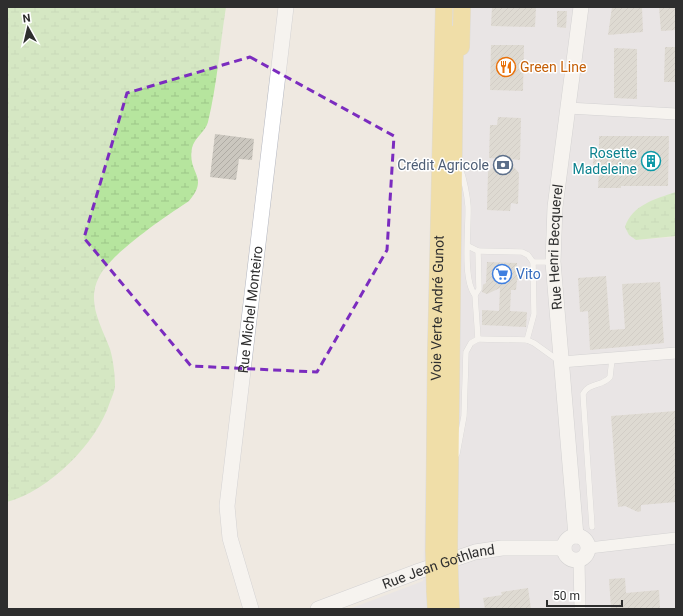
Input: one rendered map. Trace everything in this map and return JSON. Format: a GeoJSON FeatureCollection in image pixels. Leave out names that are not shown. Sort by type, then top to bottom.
{"type":"FeatureCollection","features":[{"type":"Feature","properties":{"kind":"main road"},"geometry":{"type":"LineString","coordinates":[[438,7],[438,52],[448,64],[460,49],[462,7]]}},
{"type":"Feature","properties":{"kind":"main road","name":"Voie Verte André Gunot"},"geometry":{"type":"LineString","coordinates":[[442,549],[450,488],[454,141],[444,7]]}},
{"type":"Feature","properties":{"kind":"main road","name":"Voie Verte André Gunot"},"geometry":{"type":"LineString","coordinates":[[451,609],[443,589],[436,354],[448,64],[455,7]]}},
{"type":"Feature","properties":{"kind":"main road","name":"Voie Verte André Gunot"},"geometry":{"type":"LineString","coordinates":[[436,609],[443,589]]}},
{"type":"Feature","properties":{"kind":"street","name":"Rue Michel Monteiro"},"geometry":{"type":"LineString","coordinates":[[250,609],[230,538],[227,506],[286,7]]}},
{"type":"Feature","properties":{"kind":"street","name":"Rue Henri Becquerel"},"geometry":{"type":"LineString","coordinates":[[576,536],[553,262],[553,222],[581,7]]}},
{"type":"Feature","properties":{"kind":"street"},"geometry":{"type":"LineString","coordinates":[[568,108],[676,114]]}},
{"type":"Feature","properties":{"kind":"street"},"geometry":{"type":"LineString","coordinates":[[561,362],[676,353]]}},
{"type":"Feature","properties":{"kind":"street"},"geometry":{"type":"LineString","coordinates":[[576,536],[586,541],[589,548],[586,556],[579,560],[568,558],[564,548],[569,538],[576,536]]}},
{"type":"Feature","properties":{"kind":"street"},"geometry":{"type":"LineString","coordinates":[[589,548],[676,538]]}},
{"type":"Feature","properties":{"kind":"street","name":"Rue Jean Gothland"},"geometry":{"type":"LineString","coordinates":[[318,609],[419,571],[475,552],[502,548],[564,548]]}},
{"type":"Feature","properties":{"kind":"street"},"geometry":{"type":"LineString","coordinates":[[579,560],[580,609]]}},
{"type":"Feature","properties":{"kind":"lane"},"geometry":{"type":"LineString","coordinates":[[454,141],[466,189],[468,277],[471,290],[475,295],[478,339]]}},
{"type":"Feature","properties":{"kind":"lane"},"geometry":{"type":"LineString","coordinates":[[468,246],[478,251],[522,252],[530,257],[533,262],[534,314],[527,340]]}},
{"type":"Feature","properties":{"kind":"lane"},"geometry":{"type":"LineString","coordinates":[[475,295],[479,289],[478,251]]}},
{"type":"Feature","properties":{"kind":"lane"},"geometry":{"type":"LineString","coordinates":[[533,262],[553,262]]}},
{"type":"Feature","properties":{"kind":"lane"},"geometry":{"type":"LineString","coordinates":[[450,488],[464,416],[466,352],[471,343],[478,339],[527,340],[534,343],[561,362]]}},
{"type":"Feature","properties":{"kind":"lane"},"geometry":{"type":"LineString","coordinates":[[592,527],[583,394],[589,386],[603,382],[610,377],[612,359]]}},
{"type":"Feature","properties":{"kind":"highlighted area"},"geometry":{"type":"Polygon","coordinates":[[[250,57],[394,136],[387,250],[317,372],[191,366],[84,238],[127,93],[250,57]]]}},
{"type":"Feature","properties":{"kind":"shaded area"},"geometry":{"type":"Polygon","coordinates":[[[439,7],[676,7],[676,192],[656,199],[636,240],[676,237],[676,609],[349,609],[423,581],[439,7]]]}},
{"type":"Feature","properties":{"kind":"green space"},"geometry":{"type":"Polygon","coordinates":[[[7,7],[226,7],[216,79],[208,122],[193,144],[192,148],[192,164],[198,180],[198,186],[195,193],[189,201],[140,236],[114,258],[105,268],[95,286],[94,304],[96,313],[110,349],[115,376],[114,391],[104,418],[83,449],[55,476],[39,488],[7,502],[7,7]]]}},
{"type":"Feature","properties":{"kind":"green space"},"geometry":{"type":"Polygon","coordinates":[[[676,192],[676,236],[636,240],[629,235],[625,227],[628,219],[633,213],[652,200],[676,192]]]}},
{"type":"Feature","properties":{"kind":"building"},"geometry":{"type":"Polygon","coordinates":[[[492,7],[536,7],[535,27],[491,26],[492,7]]]}},
{"type":"Feature","properties":{"kind":"building"},"geometry":{"type":"Polygon","coordinates":[[[612,7],[642,7],[643,32],[608,35],[612,7]]]}},
{"type":"Feature","properties":{"kind":"building"},"geometry":{"type":"Polygon","coordinates":[[[659,7],[676,7],[676,30],[661,31],[659,7]]]}},
{"type":"Feature","properties":{"kind":"building"},"geometry":{"type":"Polygon","coordinates":[[[557,11],[567,11],[566,28],[557,27],[557,11]]]}},
{"type":"Feature","properties":{"kind":"building"},"geometry":{"type":"Polygon","coordinates":[[[491,45],[524,45],[523,91],[490,90],[491,45]]]}},
{"type":"Feature","properties":{"kind":"building"},"geometry":{"type":"Polygon","coordinates":[[[665,47],[676,47],[676,82],[664,82],[665,47]]]}},
{"type":"Feature","properties":{"kind":"building"},"geometry":{"type":"Polygon","coordinates":[[[614,48],[637,49],[637,99],[614,98],[614,48]]]}},
{"type":"Feature","properties":{"kind":"building","name":"Crédit Agricole"},"geometry":{"type":"Polygon","coordinates":[[[498,117],[521,118],[520,160],[507,159],[519,173],[518,204],[511,203],[510,211],[487,210],[488,172],[502,159],[489,158],[490,125],[497,125],[498,117]]]}},
{"type":"Feature","properties":{"kind":"building"},"geometry":{"type":"Polygon","coordinates":[[[215,134],[254,139],[252,160],[239,159],[236,180],[210,177],[215,134]]]}},
{"type":"Feature","properties":{"kind":"building"},"geometry":{"type":"Polygon","coordinates":[[[599,136],[669,136],[668,186],[621,186],[621,188],[598,188],[599,171],[594,170],[593,162],[595,153],[599,153],[599,136]]]}},
{"type":"Feature","properties":{"kind":"building"},"geometry":{"type":"Polygon","coordinates":[[[487,262],[517,263],[517,269],[523,269],[523,280],[517,280],[516,290],[511,290],[510,311],[527,312],[526,327],[482,325],[482,310],[499,311],[500,288],[487,294],[482,292],[483,285],[486,283],[487,262]]]}},
{"type":"Feature","properties":{"kind":"building"},"geometry":{"type":"Polygon","coordinates":[[[606,276],[610,330],[625,329],[622,284],[660,282],[664,343],[590,350],[588,311],[580,312],[578,278],[606,276]]]}},
{"type":"Feature","properties":{"kind":"building"},"geometry":{"type":"Polygon","coordinates":[[[676,411],[676,502],[641,505],[641,511],[638,512],[625,506],[618,507],[611,416],[676,411]]]}},
{"type":"Feature","properties":{"kind":"building"},"geometry":{"type":"Polygon","coordinates":[[[625,578],[626,593],[659,590],[660,609],[611,609],[609,579],[625,578]]]}},
{"type":"Feature","properties":{"kind":"building"},"geometry":{"type":"Polygon","coordinates":[[[528,588],[531,609],[485,609],[483,598],[502,595],[501,592],[528,588]]]}},
{"type":"Feature","properties":{"kind":"place","name":"Green Line"},"geometry":{"type":"Point","coordinates":[506,67]}},
{"type":"Feature","properties":{"kind":"place","name":"Rosette Madeleine"},"geometry":{"type":"Point","coordinates":[651,161]}},
{"type":"Feature","properties":{"kind":"place","name":"Crédit Agricole"},"geometry":{"type":"Point","coordinates":[503,165]}},
{"type":"Feature","properties":{"kind":"place","name":"Vito"},"geometry":{"type":"Point","coordinates":[502,274]}}]}
